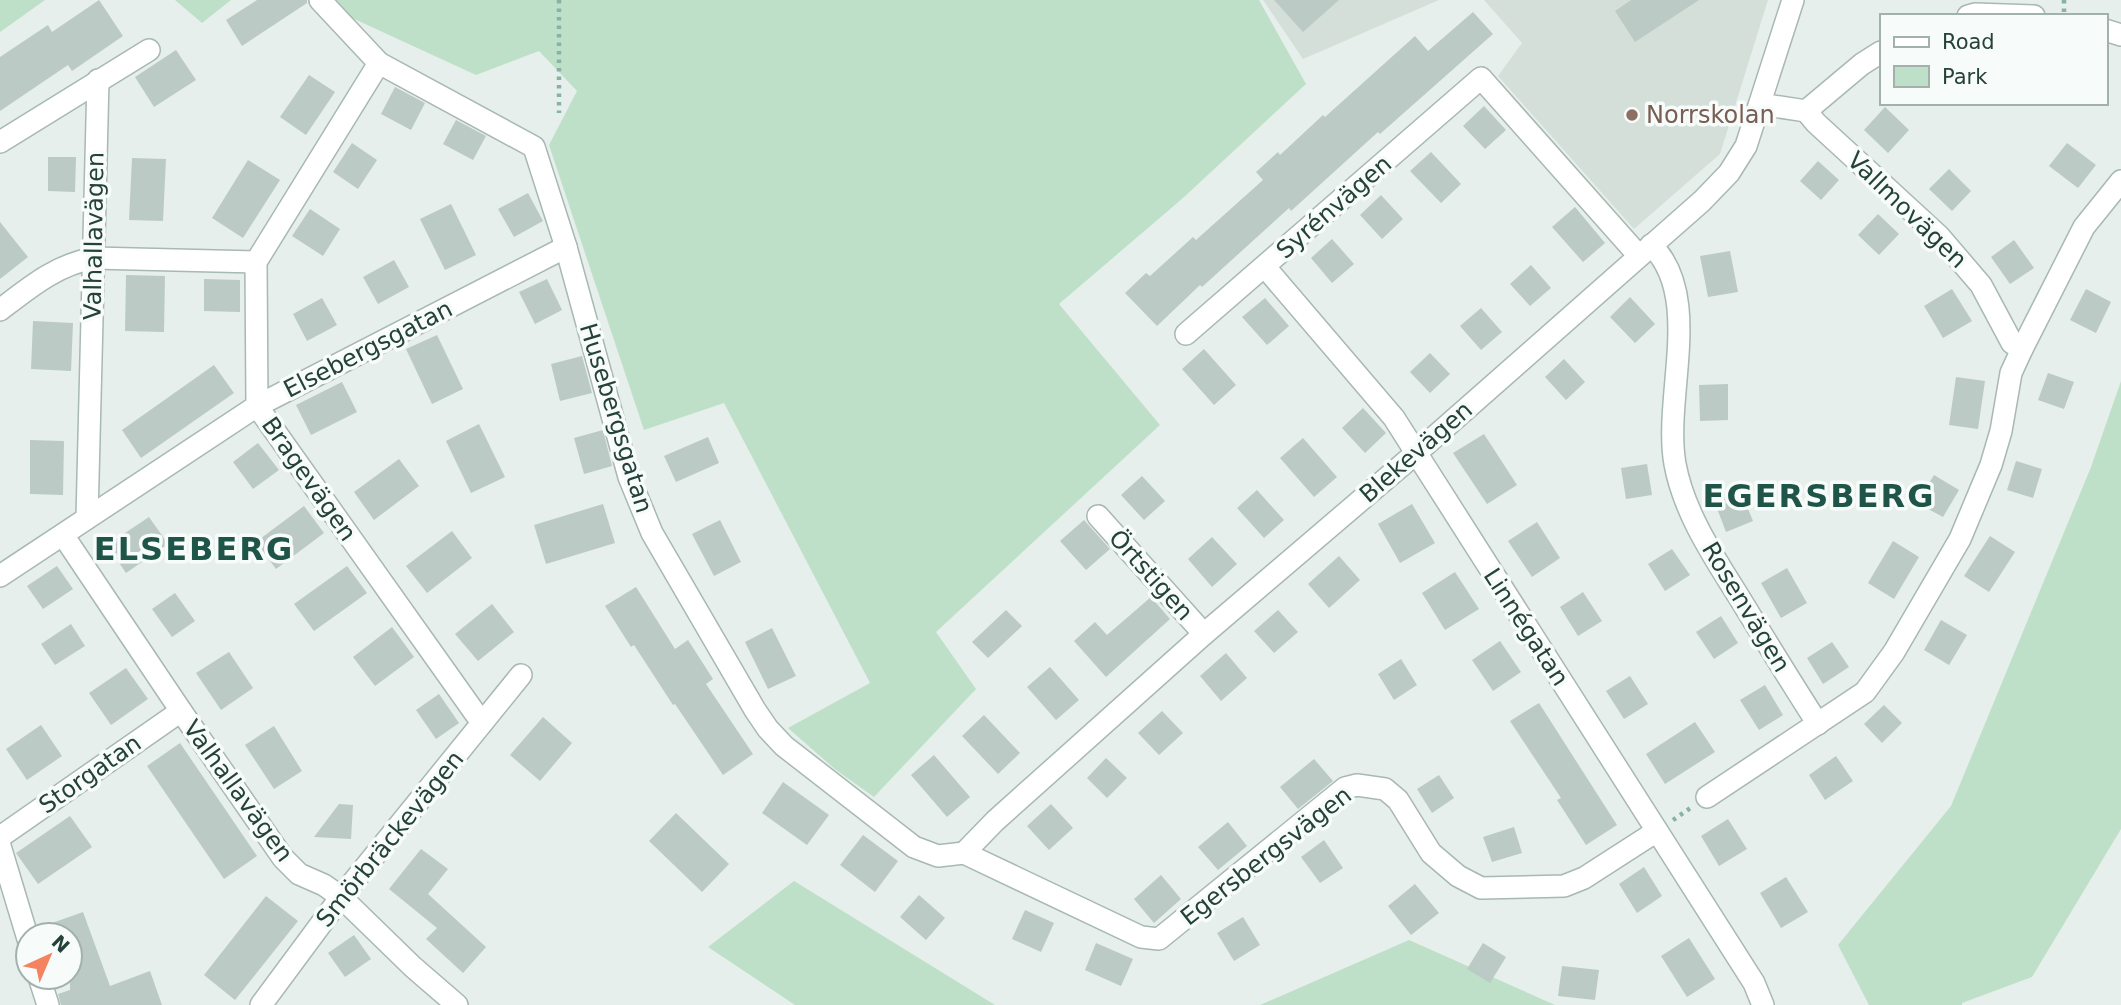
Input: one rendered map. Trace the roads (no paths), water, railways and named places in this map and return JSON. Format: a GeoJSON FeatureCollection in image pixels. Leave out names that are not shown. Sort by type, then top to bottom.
{"type":"FeatureCollection","features":[{"type":"Feature","properties":{"kind":"street","name":"Husebergsgatan"},"geometry":{"type":"LineString","coordinates":[[320,0],[379,62],[534,147],[566,247],[639,507],[755,710],[783,746],[914,847],[938,856],[964,853]]}},
{"type":"Feature","properties":{"kind":"street","name":"Blekevägen"},"geometry":{"type":"LineString","coordinates":[[964,853],[995,821],[1204,634],[1416,454],[1702,201],[1729,173],[1746,146],[1793,0]]}},
{"type":"Feature","properties":{"kind":"street"},"geometry":{"type":"LineString","coordinates":[[0,142],[149,50]]}},
{"type":"Feature","properties":{"kind":"street"},"geometry":{"type":"LineString","coordinates":[[1760,104],[1806,111],[1862,64],[1880,53]]}},
{"type":"Feature","properties":{"kind":"street"},"geometry":{"type":"LineString","coordinates":[[0,310],[53,272],[94,258],[256,262],[379,62]]}},
{"type":"Feature","properties":{"kind":"street","name":"Rosenvägen"},"geometry":{"type":"LineString","coordinates":[[1481,78],[1645,250],[1669,267],[1679,303],[1671,437],[1675,467],[1686,500],[1708,547],[1818,724]]}},
{"type":"Feature","properties":{"kind":"street","name":"Syrénvägen"},"geometry":{"type":"LineString","coordinates":[[1186,334],[1481,78]]}},
{"type":"Feature","properties":{"kind":"street","name":"Valhallavägen"},"geometry":{"type":"LineString","coordinates":[[87,518],[98,80]]}},
{"type":"Feature","properties":{"kind":"street","name":"Vallmovägen"},"geometry":{"type":"LineString","coordinates":[[1806,111],[1940,236],[1981,285],[2012,343],[2022,349]]}},
{"type":"Feature","properties":{"kind":"street"},"geometry":{"type":"LineString","coordinates":[[1707,797],[1865,692],[1881,672],[1925,602],[1959,539],[1991,465],[2001,431],[2011,373],[2022,349],[2084,227],[2121,181]]}},
{"type":"Feature","properties":{"kind":"street","name":"Elsebergsgatan"},"geometry":{"type":"LineString","coordinates":[[0,576],[257,406],[566,247]]}},
{"type":"Feature","properties":{"kind":"street","name":"Bragevägen"},"geometry":{"type":"LineString","coordinates":[[256,262],[257,406],[482,723]]}},
{"type":"Feature","properties":{"kind":"street","name":"Linnégatan"},"geometry":{"type":"LineString","coordinates":[[1265,267],[1394,418],[1754,983],[1763,1005]]}},
{"type":"Feature","properties":{"kind":"street","name":"Örtstigen"},"geometry":{"type":"LineString","coordinates":[[1098,516],[1204,634]]}},
{"type":"Feature","properties":{"kind":"street","name":"Valhallavägen"},"geometry":{"type":"LineString","coordinates":[[63,535],[283,858],[299,874],[341,897],[413,967],[457,1005]]}},
{"type":"Feature","properties":{"kind":"street","name":"Smörbräckevägen"},"geometry":{"type":"LineString","coordinates":[[261,1005],[341,897],[521,675]]}},
{"type":"Feature","properties":{"kind":"street","name":"Storgatan"},"geometry":{"type":"LineString","coordinates":[[0,837],[181,711]]}},
{"type":"Feature","properties":{"kind":"street","name":"Egersbergsvägen"},"geometry":{"type":"LineString","coordinates":[[964,853],[1141,937],[1159,939],[1345,789],[1357,785],[1385,789],[1398,800],[1431,853],[1458,876],[1481,888],[1564,886],[1584,878],[1657,831]]}},
{"type":"Feature","properties":{"kind":"street"},"geometry":{"type":"LineString","coordinates":[[0,846],[23,921]]}},
{"type":"Feature","properties":{"kind":"place","name":"Norrskolan"},"geometry":{"type":"Point","coordinates":[1632,115]}},
{"type":"Feature","properties":{"kind":"district","name":"EGERSBERG"},"geometry":{"type":"Point","coordinates":[1819,496]}},
{"type":"Feature","properties":{"kind":"district","name":"ELSEBERG"},"geometry":{"type":"Point","coordinates":[194,549]}}]}
